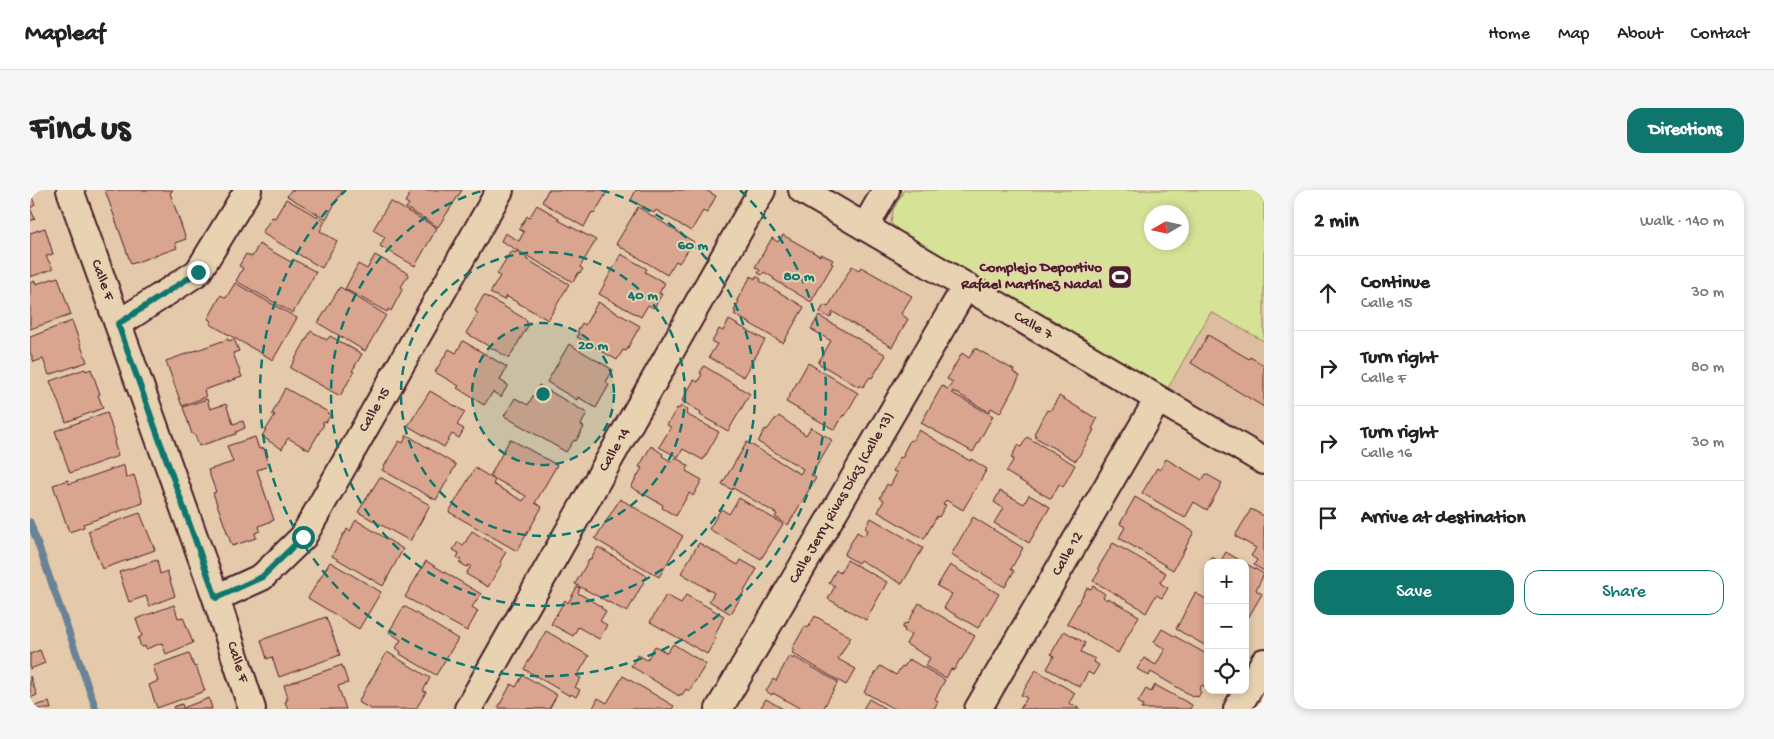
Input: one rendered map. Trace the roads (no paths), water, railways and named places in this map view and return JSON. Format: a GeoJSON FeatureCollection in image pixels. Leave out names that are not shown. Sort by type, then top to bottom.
{"type":"FeatureCollection","features":[{"type":"Feature","properties":{"kind":"street","name":"Calle F"},"geometry":{"type":"LineString","coordinates":[[70,190],[216,598],[252,709]]}},
{"type":"Feature","properties":{"kind":"street"},"geometry":{"type":"LineString","coordinates":[[118,324],[198,272],[248,190]]}},
{"type":"Feature","properties":{"kind":"street","name":"Calle 15"},"geometry":{"type":"LineString","coordinates":[[216,598],[262,577],[303,537],[500,190]]}},
{"type":"Feature","properties":{"kind":"street","name":"Calle 14"},"geometry":{"type":"LineString","coordinates":[[468,709],[762,190]]}},
{"type":"Feature","properties":{"kind":"street","name":"Calle 7"},"geometry":{"type":"LineString","coordinates":[[802,190],[1264,460]]}},
{"type":"Feature","properties":{"kind":"street"},"geometry":{"type":"LineString","coordinates":[[865,227],[886,190]]}},
{"type":"Feature","properties":{"kind":"street","name":"Calle Jerry Rivas Díaz (Calle 13)"},"geometry":{"type":"LineString","coordinates":[[718,709],[966,286]]}},
{"type":"Feature","properties":{"kind":"street","name":"Calle 12"},"geometry":{"type":"LineString","coordinates":[[978,709],[1158,399]]}},
{"type":"Feature","properties":{"kind":"street"},"geometry":{"type":"LineString","coordinates":[[1237,709],[1264,662]]}},
{"type":"Feature","properties":{"kind":"waterway"},"geometry":{"type":"LineString","coordinates":[[30,522],[96,709]]}},
{"type":"Feature","properties":{"kind":"place","name":"Complejo Deportivo Rafael Martínez Nadal"},"geometry":{"type":"Point","coordinates":[1120,277]}}]}
